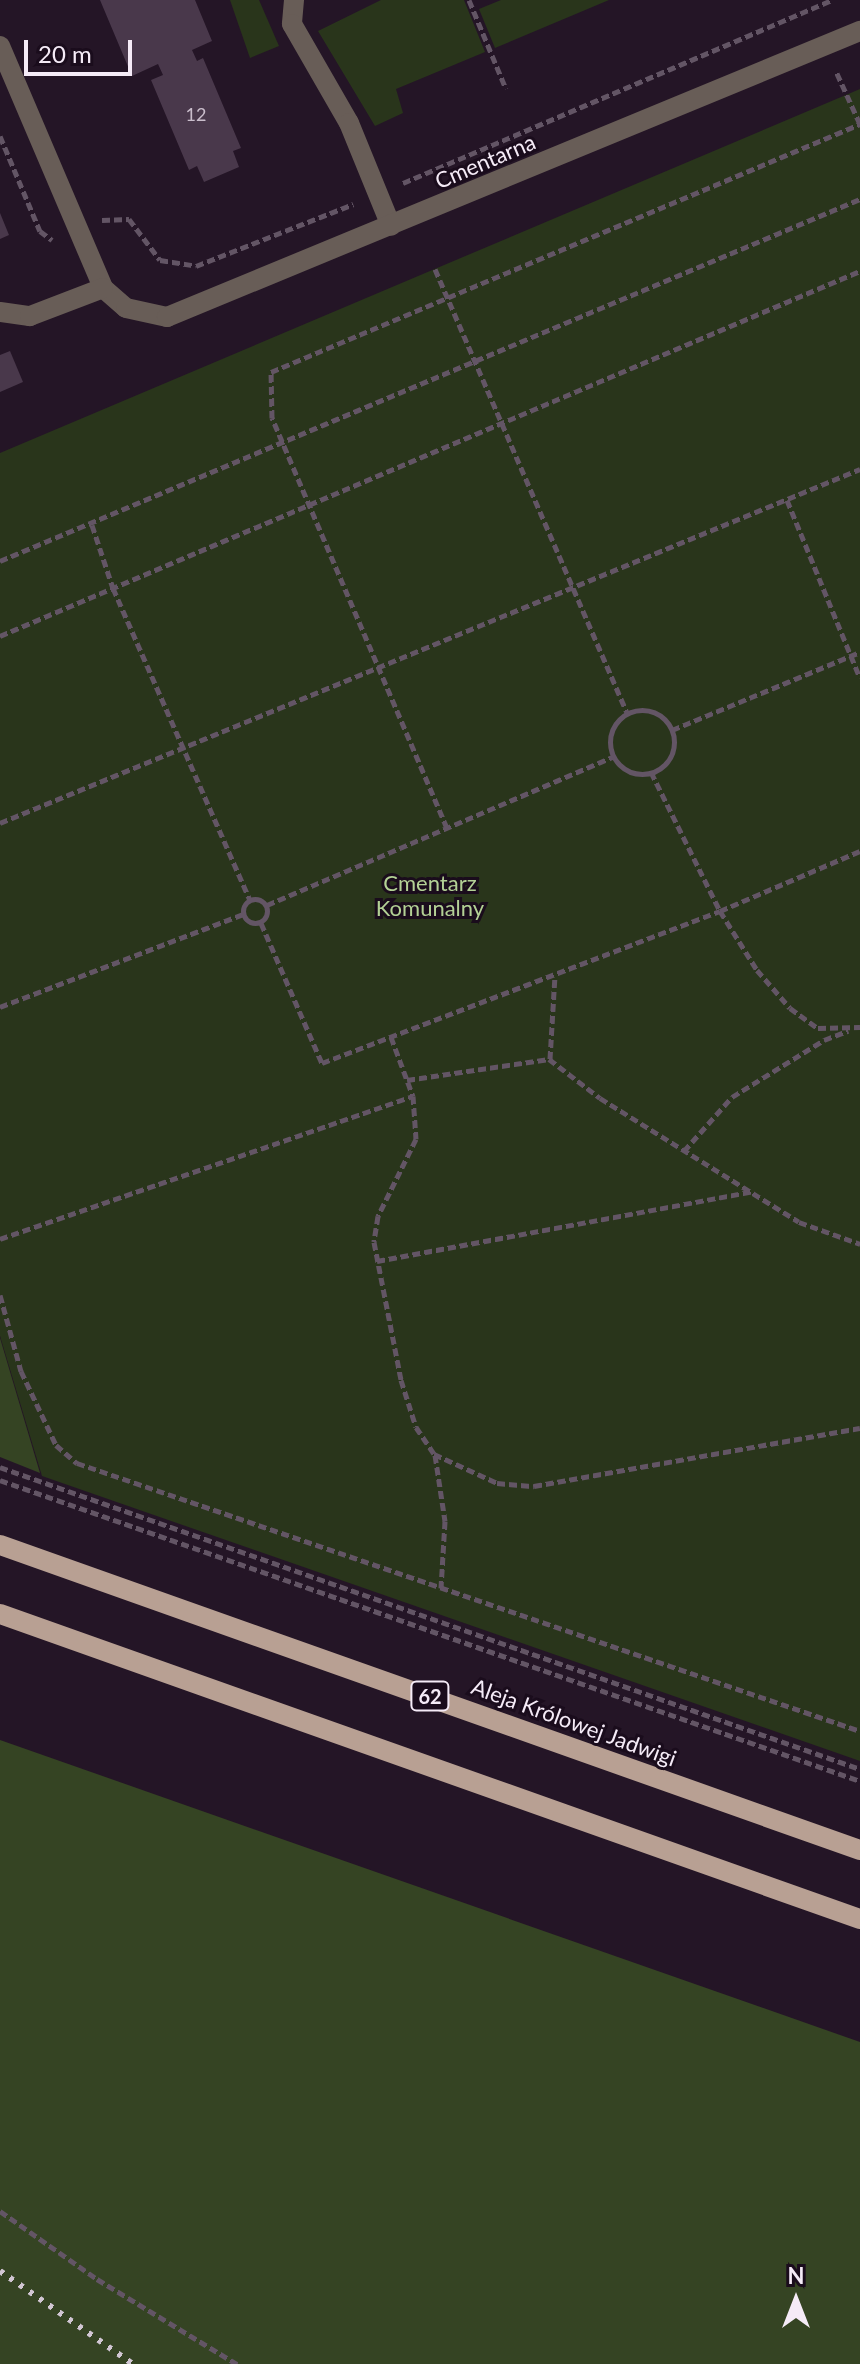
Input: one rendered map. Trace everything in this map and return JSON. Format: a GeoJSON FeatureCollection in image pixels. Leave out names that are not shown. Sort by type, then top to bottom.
{"type":"FeatureCollection","features":[{"type":"Feature","properties":{"kind":"main road","name":"Aleja Królowej Jadwigi"},"geometry":{"type":"LineString","coordinates":[[0,1545],[860,1850]]}},
{"type":"Feature","properties":{"kind":"main road"},"geometry":{"type":"LineString","coordinates":[[0,1614],[860,1919]]}},
{"type":"Feature","properties":{"kind":"street"},"geometry":{"type":"LineString","coordinates":[[294,0],[292,24],[349,123],[391,226]]}},
{"type":"Feature","properties":{"kind":"street","name":"Cmentarna"},"geometry":{"type":"LineString","coordinates":[[103,288],[126,308],[167,317],[860,31]]}},
{"type":"Feature","properties":{"kind":"street"},"geometry":{"type":"LineString","coordinates":[[0,46],[103,288],[30,316],[0,312]]}},
{"type":"Feature","properties":{"kind":"path"},"geometry":{"type":"LineString","coordinates":[[469,0],[506,89]]}},
{"type":"Feature","properties":{"kind":"path"},"geometry":{"type":"LineString","coordinates":[[0,136],[40,231],[53,240],[120,216],[129,219],[160,260],[196,266],[379,193],[833,0]]}},
{"type":"Feature","properties":{"kind":"path"},"geometry":{"type":"LineString","coordinates":[[447,828],[272,418],[271,372],[860,124],[836,70]]}},
{"type":"Feature","properties":{"kind":"path"},"geometry":{"type":"LineString","coordinates":[[0,561],[92,525],[860,199]]}},
{"type":"Feature","properties":{"kind":"path"},"geometry":{"type":"LineString","coordinates":[[435,269],[499,424],[628,714]]}},
{"type":"Feature","properties":{"kind":"path"},"geometry":{"type":"LineString","coordinates":[[0,636],[860,271]]}},
{"type":"Feature","properties":{"kind":"path"},"geometry":{"type":"LineString","coordinates":[[0,823],[379,671],[860,469]]}},
{"type":"Feature","properties":{"kind":"path"},"geometry":{"type":"LineString","coordinates":[[787,500],[860,678]]}},
{"type":"Feature","properties":{"kind":"path"},"geometry":{"type":"LineString","coordinates":[[0,1007],[244,914],[250,900],[113,588],[92,525]]}},
{"type":"Feature","properties":{"kind":"path"},"geometry":{"type":"LineString","coordinates":[[672,730],[860,652]]}},
{"type":"Feature","properties":{"kind":"path"},"geometry":{"type":"LineString","coordinates":[[655,713],[672,730],[671,755],[651,772],[629,771],[615,756],[610,741],[613,729],[628,714],[655,713]]}},
{"type":"Feature","properties":{"kind":"path"},"geometry":{"type":"LineString","coordinates":[[615,756],[267,905],[261,923],[322,1063],[720,911],[860,851]]}},
{"type":"Feature","properties":{"kind":"path"},"geometry":{"type":"LineString","coordinates":[[651,772],[720,911],[757,970],[790,1008],[818,1028],[852,1029]]}},
{"type":"Feature","properties":{"kind":"path"},"geometry":{"type":"LineString","coordinates":[[250,900],[259,899],[267,905]]}},
{"type":"Feature","properties":{"kind":"path"},"geometry":{"type":"LineString","coordinates":[[244,914],[251,923],[261,923]]}},
{"type":"Feature","properties":{"kind":"path"},"geometry":{"type":"LineString","coordinates":[[549,1059],[555,976]]}},
{"type":"Feature","properties":{"kind":"path"},"geometry":{"type":"LineString","coordinates":[[684,1152],[732,1097],[824,1040],[860,1027]]}},
{"type":"Feature","properties":{"kind":"path"},"geometry":{"type":"LineString","coordinates":[[391,1037],[413,1096],[416,1139],[378,1216],[377,1261],[401,1380],[416,1427],[434,1454],[445,1521],[441,1588]]}},
{"type":"Feature","properties":{"kind":"path"},"geometry":{"type":"LineString","coordinates":[[407,1080],[549,1059],[684,1152],[755,1191],[799,1222],[860,1244]]}},
{"type":"Feature","properties":{"kind":"path"},"geometry":{"type":"LineString","coordinates":[[0,1239],[413,1096]]}},
{"type":"Feature","properties":{"kind":"path"},"geometry":{"type":"LineString","coordinates":[[377,1261],[755,1191]]}},
{"type":"Feature","properties":{"kind":"path"},"geometry":{"type":"LineString","coordinates":[[0,1295],[21,1371],[63,1455],[860,1731]]}},
{"type":"Feature","properties":{"kind":"path"},"geometry":{"type":"LineString","coordinates":[[434,1454],[497,1483],[534,1486],[860,1428]]}},
{"type":"Feature","properties":{"kind":"path"},"geometry":{"type":"LineString","coordinates":[[0,1467],[860,1769]]}},
{"type":"Feature","properties":{"kind":"path"},"geometry":{"type":"LineString","coordinates":[[0,1480],[860,1781]]}},
{"type":"Feature","properties":{"kind":"path"},"geometry":{"type":"LineString","coordinates":[[0,2211],[97,2279],[237,2364]]}},
{"type":"Feature","properties":{"kind":"green space"},"geometry":{"type":"Polygon","coordinates":[[[230,0],[259,0],[279,46],[250,58],[230,0]]]}},
{"type":"Feature","properties":{"kind":"green space"},"geometry":{"type":"Polygon","coordinates":[[[381,0],[464,0],[485,52],[396,89],[403,113],[375,126],[318,31],[381,0]]]}},
{"type":"Feature","properties":{"kind":"green space"},"geometry":{"type":"Polygon","coordinates":[[[501,0],[609,0],[495,48],[479,9],[501,0]]]}},
{"type":"Feature","properties":{"kind":"green space","name":"Cmentarz Komunalny"},"geometry":{"type":"Polygon","coordinates":[[[860,89],[860,1761],[42,1476],[0,1336],[0,453],[860,89]]]}},
{"type":"Feature","properties":{"kind":"green space"},"geometry":{"type":"Polygon","coordinates":[[[0,1338],[40,1473],[0,1457],[0,1338]]]}},
{"type":"Feature","properties":{"kind":"green space"},"geometry":{"type":"Polygon","coordinates":[[[0,1740],[860,2042],[860,2364],[0,2364],[0,1740]]]}},
{"type":"Feature","properties":{"kind":"building"},"geometry":{"type":"Polygon","coordinates":[[[100,0],[195,0],[212,41],[192,50],[197,61],[203,58],[241,148],[233,151],[239,167],[204,182],[197,166],[189,170],[151,80],[163,75],[158,64],[132,76],[100,0]]]}},
{"type":"Feature","properties":{"kind":"building"},"geometry":{"type":"Polygon","coordinates":[[[0,213],[9,235],[0,239],[0,213]]]}},
{"type":"Feature","properties":{"kind":"building"},"geometry":{"type":"Polygon","coordinates":[[[10,351],[23,382],[0,392],[0,355],[10,351]]]}},
{"type":"Feature","properties":{"kind":"railway"},"geometry":{"type":"LineString","coordinates":[[0,2271],[133,2364]]}}]}
